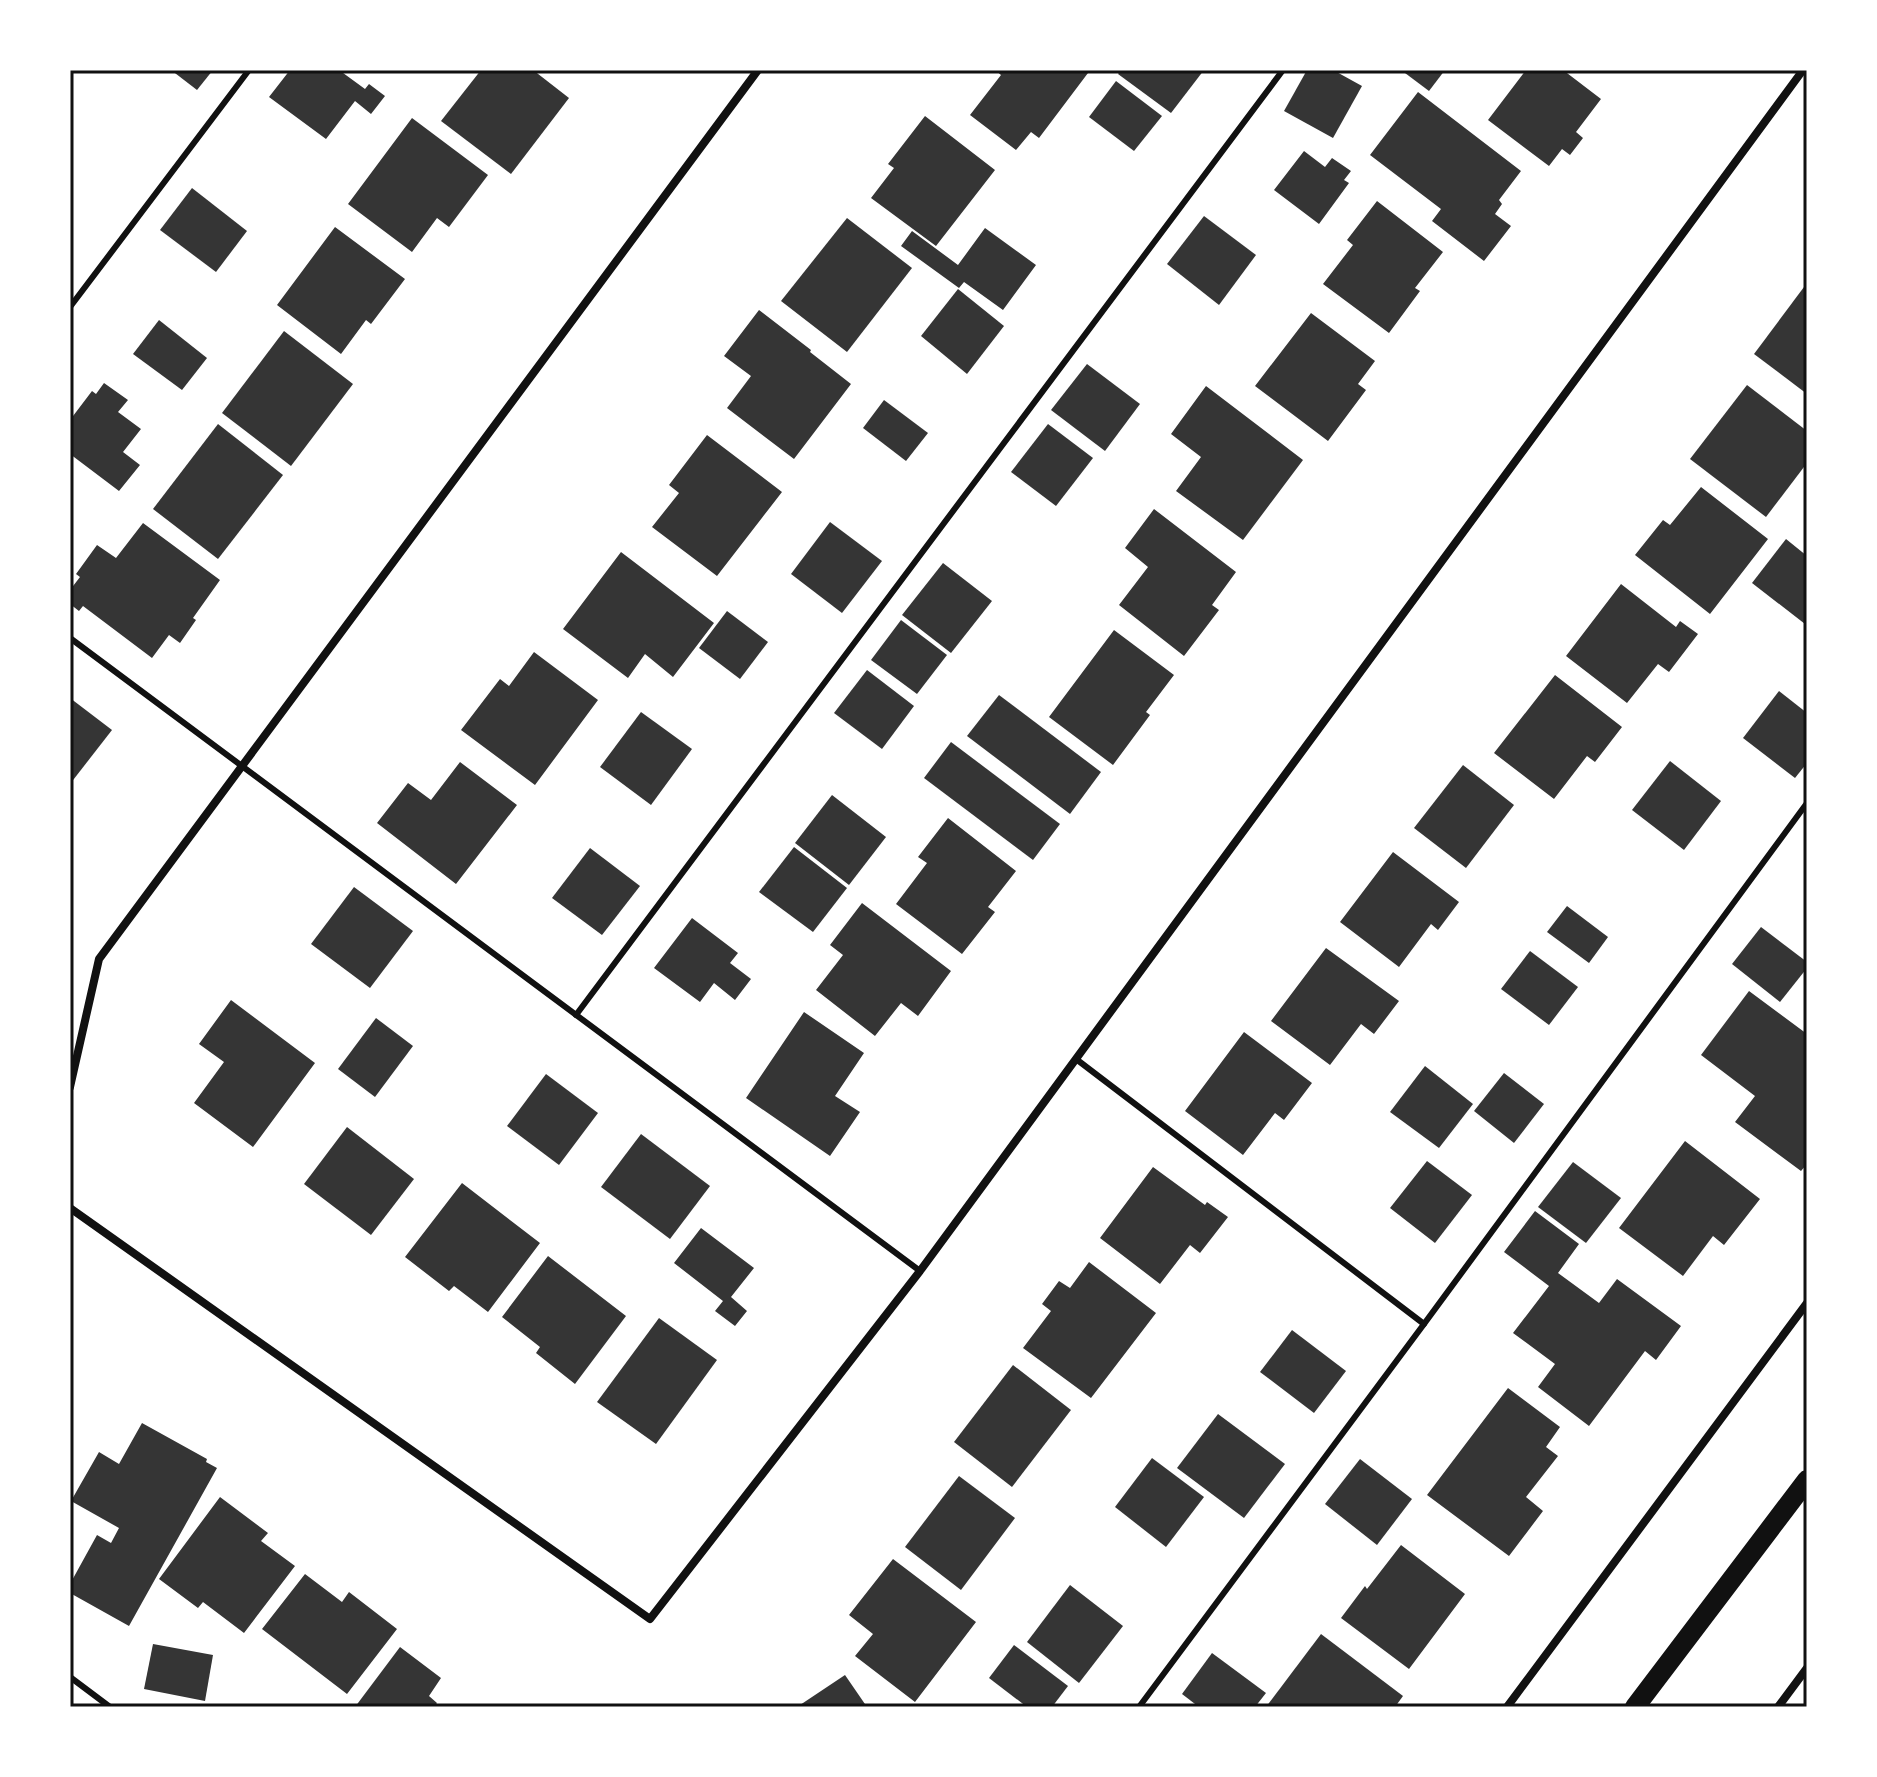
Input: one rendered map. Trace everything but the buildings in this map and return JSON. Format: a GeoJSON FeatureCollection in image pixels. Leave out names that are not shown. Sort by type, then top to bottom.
{"type":"FeatureCollection","features":[{"type":"Feature","properties":{"kind":"main road"},"geometry":{"type":"LineString","coordinates":[[1635,1707],[1807,1480]]}},
{"type":"Feature","properties":{"kind":"street"},"geometry":{"type":"LineString","coordinates":[[70,1087],[99,959],[758,70]]}},
{"type":"Feature","properties":{"kind":"street"},"geometry":{"type":"LineString","coordinates":[[70,1208],[650,1619],[920,1271],[1803,70]]}},
{"type":"Feature","properties":{"kind":"street"},"geometry":{"type":"LineString","coordinates":[[1507,1707],[1807,1303]]}},
{"type":"Feature","properties":{"kind":"street"},"geometry":{"type":"LineString","coordinates":[[1778,1707],[1807,1668]]}},
{"type":"Feature","properties":{"kind":"lane"},"geometry":{"type":"LineString","coordinates":[[70,307],[249,70]]}},
{"type":"Feature","properties":{"kind":"lane"},"geometry":{"type":"LineString","coordinates":[[576,1015],[1283,70]]}},
{"type":"Feature","properties":{"kind":"lane"},"geometry":{"type":"LineString","coordinates":[[70,638],[920,1271]]}},
{"type":"Feature","properties":{"kind":"lane"},"geometry":{"type":"LineString","coordinates":[[1139,1707],[1807,803]]}},
{"type":"Feature","properties":{"kind":"lane"},"geometry":{"type":"LineString","coordinates":[[1076,1059],[1424,1324]]}},
{"type":"Feature","properties":{"kind":"lane"},"geometry":{"type":"LineString","coordinates":[[70,1677],[110,1707]]}}]}
